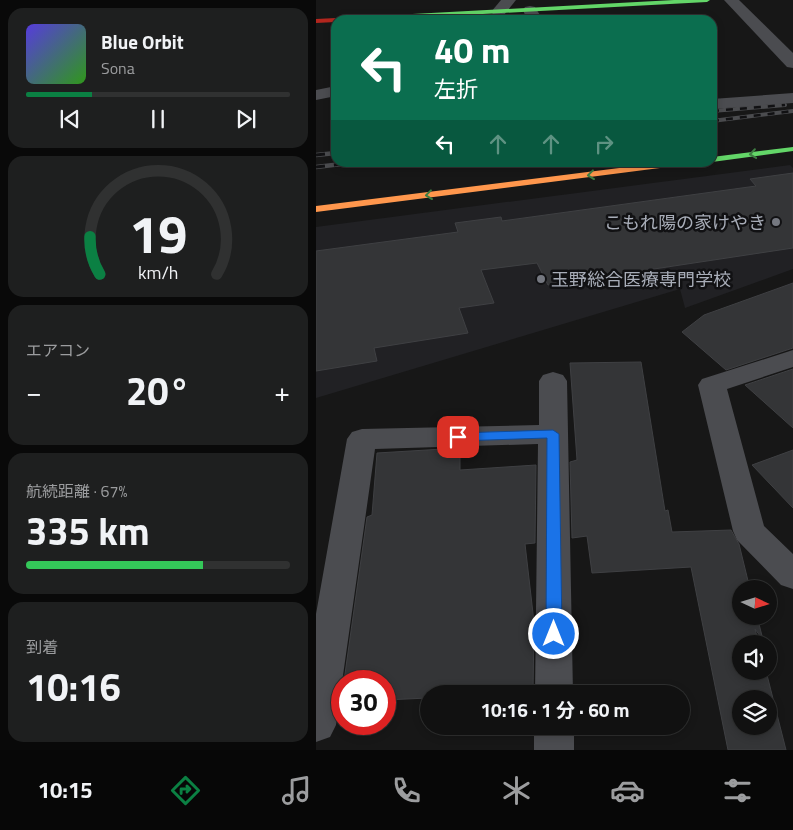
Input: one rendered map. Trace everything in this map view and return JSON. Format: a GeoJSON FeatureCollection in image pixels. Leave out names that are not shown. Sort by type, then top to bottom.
{"type":"FeatureCollection","features":[{"type":"Feature","properties":{"kind":"main road"},"geometry":{"type":"LineString","coordinates":[[492,15],[533,15],[548,4],[707,0]]}},
{"type":"Feature","properties":{"kind":"main road"},"geometry":{"type":"LineString","coordinates":[[316,21],[331,20]]}},
{"type":"Feature","properties":{"kind":"main road"},"geometry":{"type":"LineString","coordinates":[[717,159],[793,149]]}},
{"type":"Feature","properties":{"kind":"main road"},"geometry":{"type":"LineString","coordinates":[[316,209],[651,167]]}},
{"type":"Feature","properties":{"kind":"street"},"geometry":{"type":"LineString","coordinates":[[492,15],[509,0]]}},
{"type":"Feature","properties":{"kind":"street"},"geometry":{"type":"LineString","coordinates":[[732,0],[793,63]]}},
{"type":"Feature","properties":{"kind":"street"},"geometry":{"type":"LineString","coordinates":[[316,95],[331,93]]}},
{"type":"Feature","properties":{"kind":"street"},"geometry":{"type":"LineString","coordinates":[[717,104],[793,98]]}},
{"type":"Feature","properties":{"kind":"street"},"geometry":{"type":"LineString","coordinates":[[793,358],[712,385],[749,531],[793,576]]}},
{"type":"Feature","properties":{"kind":"street"},"geometry":{"type":"LineString","coordinates":[[553,381],[554,685]]}},
{"type":"Feature","properties":{"kind":"street"},"geometry":{"type":"LineString","coordinates":[[316,725],[362,439],[553,434]]}},
{"type":"Feature","properties":{"kind":"street"},"geometry":{"type":"LineString","coordinates":[[554,735],[554,750]]}},
{"type":"Feature","properties":{"kind":"shaded area","name":"玉野総合医療専門学校"},"geometry":{"type":"Polygon","coordinates":[[[790,165],[793,168],[793,269],[685,308],[680,289],[316,398],[316,227],[790,165]]]}},
{"type":"Feature","properties":{"kind":"building"},"geometry":{"type":"Polygon","coordinates":[[[793,173],[793,248],[548,285],[537,263],[481,270],[494,303],[459,308],[468,333],[374,348],[377,361],[316,371],[316,251],[458,232],[455,223],[501,217],[502,221],[756,186],[750,179],[793,173]]]}},
{"type":"Feature","properties":{"kind":"building"},"geometry":{"type":"Polygon","coordinates":[[[793,283],[793,348],[726,370],[682,332],[704,315],[793,283]]]}},
{"type":"Feature","properties":{"kind":"building"},"geometry":{"type":"Polygon","coordinates":[[[641,362],[665,511],[668,510],[672,532],[731,530],[739,544],[748,580],[732,580],[732,625],[759,625],[762,635],[759,635],[755,629],[757,635],[732,635],[732,680],[768,680],[771,690],[732,690],[732,735],[777,735],[777,714],[786,750],[728,750],[691,567],[592,573],[587,536],[572,538],[570,462],[577,460],[570,363],[641,362]]]}},
{"type":"Feature","properties":{"kind":"building"},"geometry":{"type":"Polygon","coordinates":[[[793,369],[793,428],[745,385],[793,369]]]}},
{"type":"Feature","properties":{"kind":"building"},"geometry":{"type":"Polygon","coordinates":[[[460,448],[460,470],[536,465],[535,543],[525,544],[534,622],[533,685],[420,685],[420,698],[396,699],[396,670],[346,670],[367,517],[372,515],[377,453],[460,448]]]}},
{"type":"Feature","properties":{"kind":"building"},"geometry":{"type":"Polygon","coordinates":[[[793,450],[793,508],[752,465],[793,450]]]}},
{"type":"Feature","properties":{"kind":"railway"},"geometry":{"type":"LineString","coordinates":[[717,111],[785,105]]}},
{"type":"Feature","properties":{"kind":"railway"},"geometry":{"type":"LineString","coordinates":[[717,120],[793,111]]}},
{"type":"Feature","properties":{"kind":"railway"},"geometry":{"type":"LineString","coordinates":[[316,155],[331,154]]}},
{"type":"Feature","properties":{"kind":"railway"},"geometry":{"type":"LineString","coordinates":[[316,167],[331,165]]}},
{"type":"Feature","properties":{"kind":"traffic: fast"},"geometry":{"type":"LineString","coordinates":[[430,15],[707,0]]}},
{"type":"Feature","properties":{"kind":"traffic: fast"},"geometry":{"type":"LineString","coordinates":[[717,159],[793,149]]}},
{"type":"Feature","properties":{"kind":"traffic: slow"},"geometry":{"type":"LineString","coordinates":[[316,209],[651,167]]}},
{"type":"Feature","properties":{"kind":"traffic: jam"},"geometry":{"type":"LineString","coordinates":[[316,21],[331,20]]}},
{"type":"Feature","properties":{"kind":"place","name":"こもれ陽の家けやき"},"geometry":{"type":"Point","coordinates":[776,222]}},
{"type":"Feature","properties":{"kind":"place","name":"玉野総合医療専門学校"},"geometry":{"type":"Point","coordinates":[541,279]}},
{"type":"Feature","properties":{"kind":"route"},"geometry":{"type":"LineString","coordinates":[[458,437],[553,434],[554,634]]}}]}
